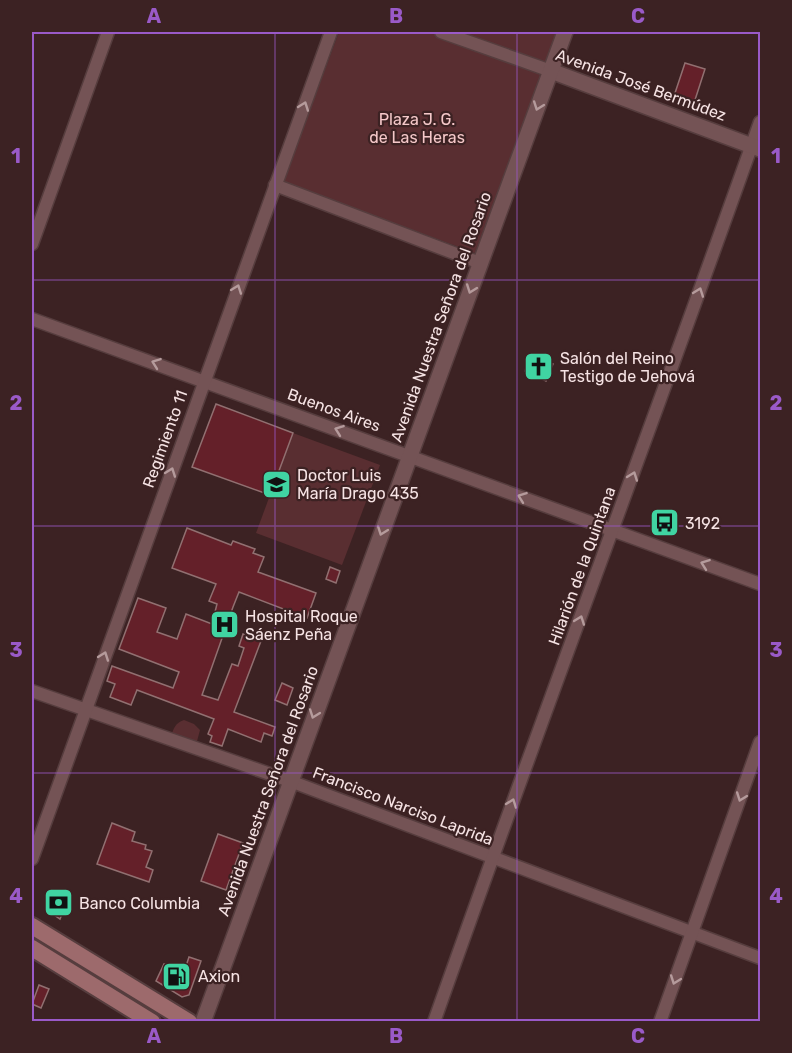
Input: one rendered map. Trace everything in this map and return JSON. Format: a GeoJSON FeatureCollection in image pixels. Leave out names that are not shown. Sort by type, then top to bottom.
{"type":"FeatureCollection","features":[{"type":"Feature","properties":{"kind":"main road"},"geometry":{"type":"LineString","coordinates":[[32,926],[189,1022]]}},
{"type":"Feature","properties":{"kind":"main road"},"geometry":{"type":"LineString","coordinates":[[32,948],[152,1022]]}},
{"type":"Feature","properties":{"kind":"street"},"geometry":{"type":"LineString","coordinates":[[32,244],[108,32]]}},
{"type":"Feature","properties":{"kind":"street","name":"Regimiento 11"},"geometry":{"type":"LineString","coordinates":[[32,859],[331,32]]}},
{"type":"Feature","properties":{"kind":"street","name":"Avenida José Bermúdez"},"geometry":{"type":"LineString","coordinates":[[441,32],[756,147]]}},
{"type":"Feature","properties":{"kind":"street","name":"Avenida Nuestra Señora del Rosario"},"geometry":{"type":"LineString","coordinates":[[203,1022],[565,32]]}},
{"type":"Feature","properties":{"kind":"street","name":"Hilarión de la Quintana"},"geometry":{"type":"LineString","coordinates":[[434,1022],[492,858],[756,147],[760,122]]}},
{"type":"Feature","properties":{"kind":"street"},"geometry":{"type":"LineString","coordinates":[[275,185],[480,263]]}},
{"type":"Feature","properties":{"kind":"street","name":"Buenos Aires"},"geometry":{"type":"LineString","coordinates":[[32,319],[760,584]]}},
{"type":"Feature","properties":{"kind":"street","name":"Francisco Narciso Laprida"},"geometry":{"type":"LineString","coordinates":[[32,691],[290,781],[760,958]]}},
{"type":"Feature","properties":{"kind":"street"},"geometry":{"type":"LineString","coordinates":[[660,1022],[760,742]]}},
{"type":"Feature","properties":{"kind":"green space","name":"Plaza J. G. de Las Heras"},"geometry":{"type":"Polygon","coordinates":[[[339,32],[557,32],[475,253],[283,182],[339,32]]]}},
{"type":"Feature","properties":{"kind":"green space"},"geometry":{"type":"Polygon","coordinates":[[[293,433],[380,465],[342,565],[256,533],[293,433]]]}},
{"type":"Feature","properties":{"kind":"green space"},"geometry":{"type":"Polygon","coordinates":[[[184,720],[194,724],[200,730],[196,745],[171,736],[177,724],[184,720]]]}},
{"type":"Feature","properties":{"kind":"building"},"geometry":{"type":"Polygon","coordinates":[[[685,63],[705,69],[694,103],[674,96],[685,63]]]}},
{"type":"Feature","properties":{"kind":"building","name":"Salón del Reino Testigo de Jehová"},"geometry":{"type":"Polygon","coordinates":[[[529,356],[553,364],[546,381],[525,371],[529,356]]]}},
{"type":"Feature","properties":{"kind":"building"},"geometry":{"type":"Polygon","coordinates":[[[216,404],[293,433],[270,495],[192,467],[216,404]]]}},
{"type":"Feature","properties":{"kind":"building"},"geometry":{"type":"Polygon","coordinates":[[[187,528],[231,545],[233,541],[255,549],[253,553],[264,557],[258,572],[316,593],[307,618],[239,592],[233,607],[202,695],[218,700],[232,664],[238,666],[244,648],[239,646],[243,634],[261,641],[234,712],[275,727],[272,736],[264,733],[261,742],[228,729],[222,746],[210,742],[212,736],[208,734],[214,719],[137,690],[131,705],[110,697],[115,684],[107,681],[112,666],[173,688],[179,672],[119,649],[138,598],[166,608],[157,632],[177,639],[186,614],[212,624],[217,604],[209,601],[216,584],[172,568],[187,528]]]}},
{"type":"Feature","properties":{"kind":"building"},"geometry":{"type":"Polygon","coordinates":[[[330,567],[340,571],[336,583],[326,579],[330,567]]]}},
{"type":"Feature","properties":{"kind":"building"},"geometry":{"type":"Polygon","coordinates":[[[282,683],[293,688],[287,705],[275,700],[282,683]]]}},
{"type":"Feature","properties":{"kind":"building"},"geometry":{"type":"Polygon","coordinates":[[[112,823],[135,832],[132,841],[146,845],[145,849],[152,851],[146,867],[153,870],[149,882],[97,864],[112,823]]]}},
{"type":"Feature","properties":{"kind":"building"},"geometry":{"type":"Polygon","coordinates":[[[218,834],[243,843],[226,890],[201,881],[218,834]]]}},
{"type":"Feature","properties":{"kind":"building","name":"Banco Columbia"},"geometry":{"type":"Polygon","coordinates":[[[54,890],[69,896],[60,919],[47,910],[54,890]]]}},
{"type":"Feature","properties":{"kind":"building","name":"Axion"},"geometry":{"type":"Polygon","coordinates":[[[189,957],[201,961],[189,995],[182,997],[156,981],[164,964],[184,972],[189,957]]]}},
{"type":"Feature","properties":{"kind":"building"},"geometry":{"type":"Polygon","coordinates":[[[39,985],[49,989],[41,1008],[32,1004],[39,985]]]}},
{"type":"Feature","properties":{"kind":"place","name":"Salón del Reino Testigo de Jehová"},"geometry":{"type":"Point","coordinates":[539,367]}},
{"type":"Feature","properties":{"kind":"place","name":"Doctor Luis María Drago 435"},"geometry":{"type":"Point","coordinates":[276,484]}},
{"type":"Feature","properties":{"kind":"place","name":"3192"},"geometry":{"type":"Point","coordinates":[664,523]}},
{"type":"Feature","properties":{"kind":"place","name":"Hospital Roque Sáenz Peña"},"geometry":{"type":"Point","coordinates":[224,625]}},
{"type":"Feature","properties":{"kind":"place","name":"Banco Columbia"},"geometry":{"type":"Point","coordinates":[58,903]}},
{"type":"Feature","properties":{"kind":"place","name":"Axion"},"geometry":{"type":"Point","coordinates":[177,976]}}]}
